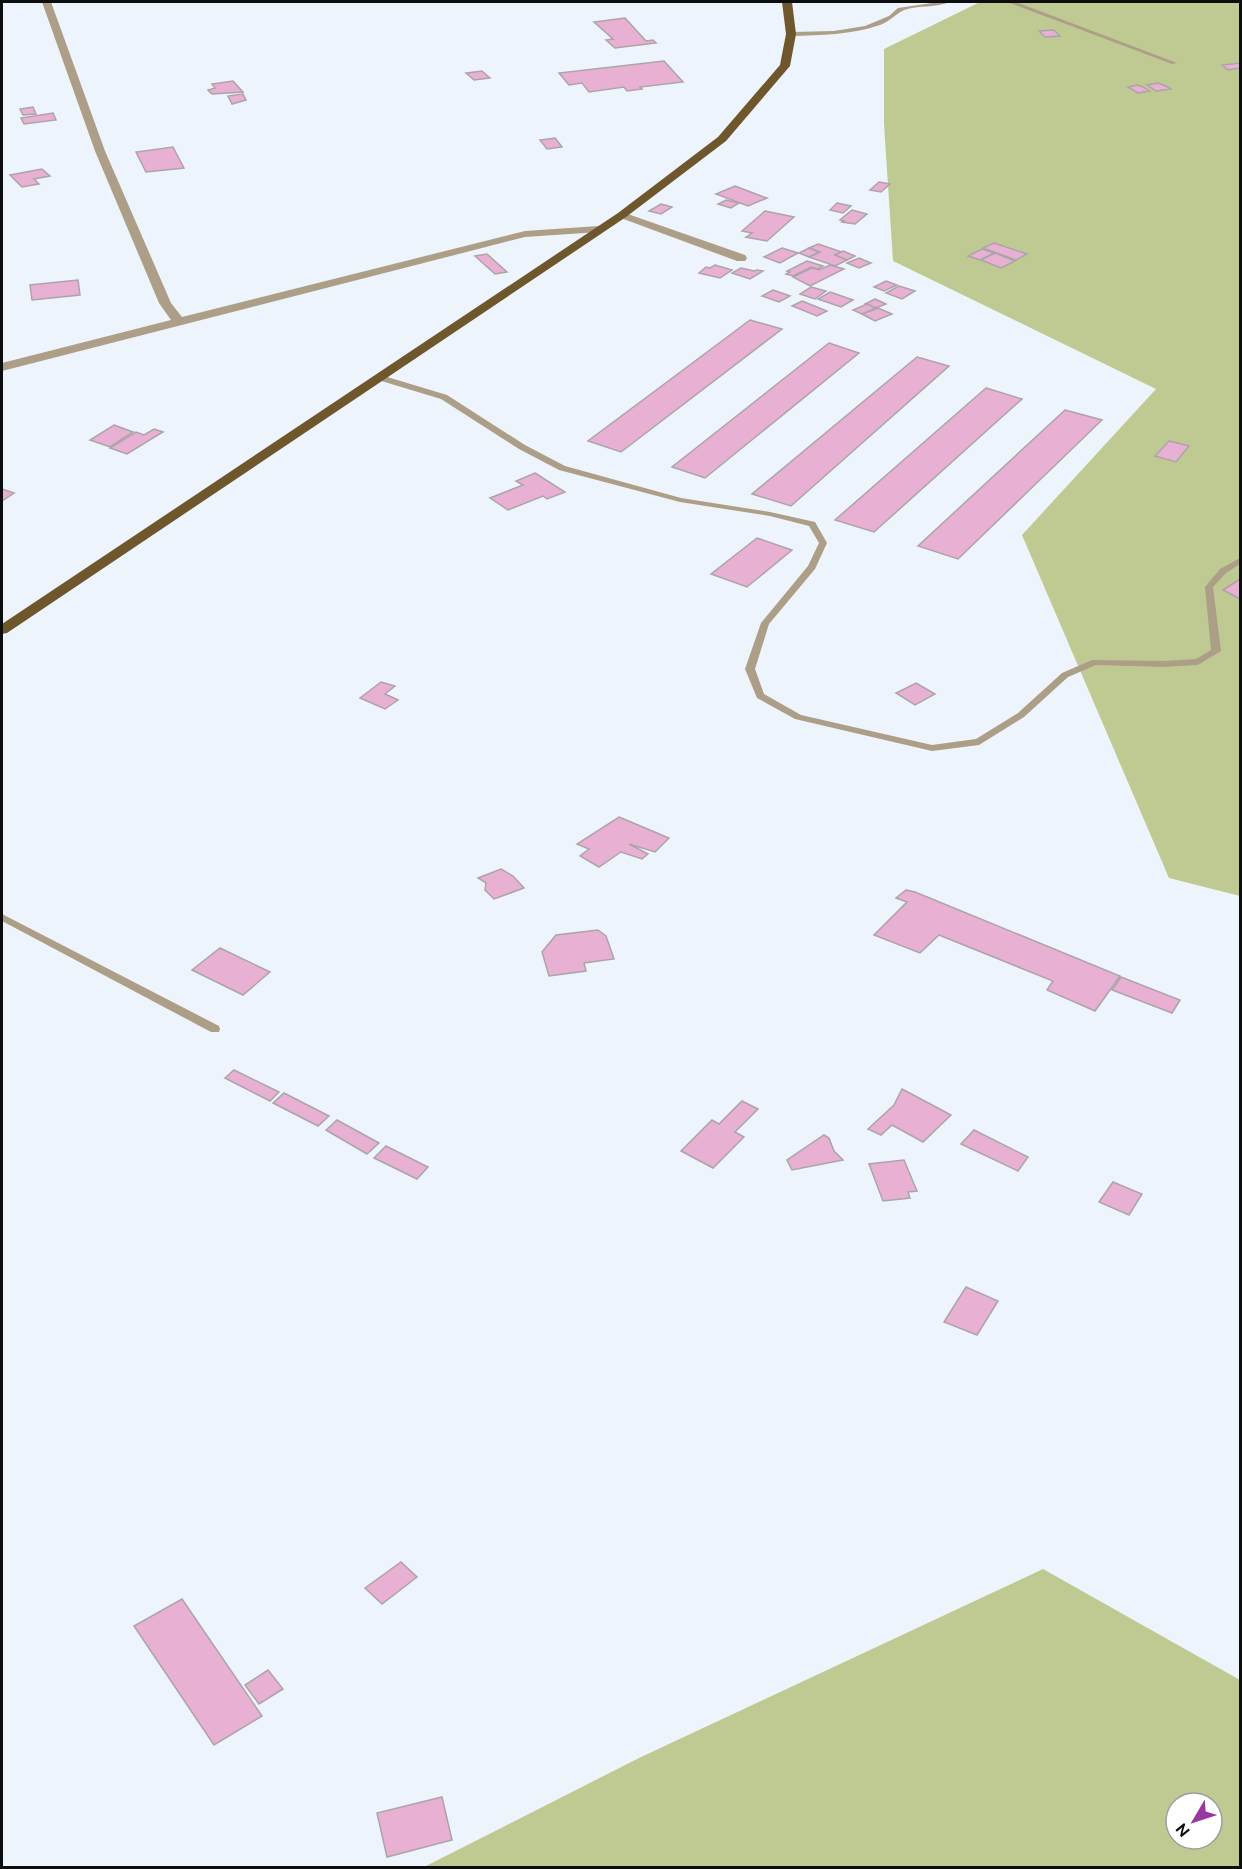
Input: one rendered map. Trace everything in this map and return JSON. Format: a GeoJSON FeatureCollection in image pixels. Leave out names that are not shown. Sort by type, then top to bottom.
{"type":"FeatureCollection","features":[{"type":"Feature","properties":{"kind":"main road"},"geometry":{"type":"LineString","coordinates":[[2,630],[381,378],[622,214],[722,139],[785,66],[791,34],[787,2]]}},
{"type":"Feature","properties":{"kind":"street"},"geometry":{"type":"LineString","coordinates":[[46,2],[100,151],[165,303],[179,322]]}},
{"type":"Feature","properties":{"kind":"street"},"geometry":{"type":"LineString","coordinates":[[622,214],[741,258]]}},
{"type":"Feature","properties":{"kind":"street"},"geometry":{"type":"LineString","coordinates":[[2,367],[525,234],[599,229]]}},
{"type":"Feature","properties":{"kind":"lane"},"geometry":{"type":"LineString","coordinates":[[791,34],[866,27],[894,17],[900,9],[947,2]]}},
{"type":"Feature","properties":{"kind":"lane"},"geometry":{"type":"LineString","coordinates":[[1012,2],[1174,63]]}},
{"type":"Feature","properties":{"kind":"lane"},"geometry":{"type":"LineString","coordinates":[[381,378],[444,397],[522,447],[562,468],[680,500],[770,513],[812,524],[823,543],[812,567],[765,623],[750,669],[760,696],[798,717],[932,748],[979,742],[1021,715],[1065,675],[1095,662],[1164,664],[1198,662],[1216,651],[1209,587],[1223,571],[1240,561]]}},
{"type":"Feature","properties":{"kind":"lane"},"geometry":{"type":"LineString","coordinates":[[2,917],[215,1029]]}},
{"type":"Feature","properties":{"kind":"green space"},"geometry":{"type":"Polygon","coordinates":[[[980,2],[1240,2],[1240,896],[1169,878],[1022,535],[1156,389],[893,261],[884,124],[884,49],[980,2]]]}},
{"type":"Feature","properties":{"kind":"green space"},"geometry":{"type":"Polygon","coordinates":[[[1043,1569],[1240,1680],[1240,1867],[424,1867],[639,1758],[1043,1569]]]}},
{"type":"Feature","properties":{"kind":"building"},"geometry":{"type":"Polygon","coordinates":[[[625,18],[646,41],[653,40],[656,43],[615,48],[606,40],[613,39],[594,22],[625,18]]]}},
{"type":"Feature","properties":{"kind":"building"},"geometry":{"type":"Polygon","coordinates":[[[1054,30],[1060,36],[1045,37],[1039,31],[1054,30]]]}},
{"type":"Feature","properties":{"kind":"building"},"geometry":{"type":"Polygon","coordinates":[[[664,61],[683,82],[640,87],[642,89],[627,91],[624,87],[589,92],[582,83],[569,85],[559,73],[664,61]]]}},
{"type":"Feature","properties":{"kind":"building"},"geometry":{"type":"Polygon","coordinates":[[[1240,63],[1240,68],[1228,70],[1222,65],[1240,63]]]}},
{"type":"Feature","properties":{"kind":"building"},"geometry":{"type":"Polygon","coordinates":[[[482,71],[490,78],[474,80],[466,73],[482,71]]]}},
{"type":"Feature","properties":{"kind":"building"},"geometry":{"type":"Polygon","coordinates":[[[233,81],[243,92],[212,94],[208,90],[215,88],[212,84],[233,81]]]}},
{"type":"Feature","properties":{"kind":"building"},"geometry":{"type":"Polygon","coordinates":[[[1158,83],[1171,89],[1156,91],[1147,85],[1158,83]]]}},
{"type":"Feature","properties":{"kind":"building"},"geometry":{"type":"Polygon","coordinates":[[[1137,85],[1149,91],[1138,93],[1128,87],[1137,85]]]}},
{"type":"Feature","properties":{"kind":"building"},"geometry":{"type":"Polygon","coordinates":[[[243,94],[246,100],[232,104],[228,96],[243,94]]]}},
{"type":"Feature","properties":{"kind":"building"},"geometry":{"type":"Polygon","coordinates":[[[33,107],[36,114],[23,115],[20,109],[33,107]]]}},
{"type":"Feature","properties":{"kind":"building"},"geometry":{"type":"Polygon","coordinates":[[[53,113],[56,120],[24,124],[21,118],[53,113]]]}},
{"type":"Feature","properties":{"kind":"building"},"geometry":{"type":"Polygon","coordinates":[[[555,138],[562,147],[547,149],[540,140],[555,138]]]}},
{"type":"Feature","properties":{"kind":"building"},"geometry":{"type":"Polygon","coordinates":[[[173,147],[184,168],[146,172],[136,152],[173,147]]]}},
{"type":"Feature","properties":{"kind":"building"},"geometry":{"type":"Polygon","coordinates":[[[42,169],[50,176],[34,179],[39,184],[22,187],[10,175],[42,169]]]}},
{"type":"Feature","properties":{"kind":"building"},"geometry":{"type":"Polygon","coordinates":[[[879,182],[890,184],[881,192],[870,190],[879,182]]]}},
{"type":"Feature","properties":{"kind":"building"},"geometry":{"type":"Polygon","coordinates":[[[735,186],[767,198],[748,206],[716,194],[735,186]]]}},
{"type":"Feature","properties":{"kind":"building"},"geometry":{"type":"Polygon","coordinates":[[[726,200],[739,203],[731,208],[718,204],[726,200]]]}},
{"type":"Feature","properties":{"kind":"building"},"geometry":{"type":"Polygon","coordinates":[[[837,203],[851,206],[843,213],[830,210],[837,203]]]}},
{"type":"Feature","properties":{"kind":"building"},"geometry":{"type":"Polygon","coordinates":[[[661,204],[672,207],[661,214],[649,211],[661,204]]]}},
{"type":"Feature","properties":{"kind":"building"},"geometry":{"type":"Polygon","coordinates":[[[852,210],[867,214],[855,224],[840,220],[852,210]]]}},
{"type":"Feature","properties":{"kind":"building"},"geometry":{"type":"Polygon","coordinates":[[[765,211],[794,217],[767,241],[746,237],[752,233],[742,231],[765,211]]]}},
{"type":"Feature","properties":{"kind":"building"},"geometry":{"type":"Polygon","coordinates":[[[994,243],[1027,254],[1016,260],[983,248],[994,243]]]}},
{"type":"Feature","properties":{"kind":"building"},"geometry":{"type":"Polygon","coordinates":[[[818,244],[842,252],[835,255],[847,260],[835,266],[809,257],[820,252],[809,248],[818,244]]]}},
{"type":"Feature","properties":{"kind":"building"},"geometry":{"type":"Polygon","coordinates":[[[782,248],[798,253],[780,263],[764,257],[782,248]]]}},
{"type":"Feature","properties":{"kind":"building"},"geometry":{"type":"Polygon","coordinates":[[[809,248],[819,252],[809,257],[799,253],[809,248]]]}},
{"type":"Feature","properties":{"kind":"building"},"geometry":{"type":"Polygon","coordinates":[[[982,249],[994,253],[980,260],[968,256],[982,249]]]}},
{"type":"Feature","properties":{"kind":"building"},"geometry":{"type":"Polygon","coordinates":[[[843,251],[855,256],[847,260],[835,255],[843,251]]]}},
{"type":"Feature","properties":{"kind":"building"},"geometry":{"type":"Polygon","coordinates":[[[995,253],[1015,261],[1001,268],[981,260],[995,253]]]}},
{"type":"Feature","properties":{"kind":"building"},"geometry":{"type":"Polygon","coordinates":[[[487,254],[507,272],[495,274],[475,256],[487,254]]]}},
{"type":"Feature","properties":{"kind":"building"},"geometry":{"type":"Polygon","coordinates":[[[859,258],[871,263],[859,268],[847,263],[859,258]]]}},
{"type":"Feature","properties":{"kind":"building"},"geometry":{"type":"Polygon","coordinates":[[[807,261],[823,266],[818,269],[811,267],[793,276],[786,274],[790,272],[787,271],[807,261]]]}},
{"type":"Feature","properties":{"kind":"building"},"geometry":{"type":"Polygon","coordinates":[[[715,265],[732,270],[720,278],[699,273],[706,267],[710,268],[715,265]]]}},
{"type":"Feature","properties":{"kind":"building"},"geometry":{"type":"Polygon","coordinates":[[[830,265],[844,269],[810,286],[793,277],[812,268],[819,270],[830,265]]]}},
{"type":"Feature","properties":{"kind":"building"},"geometry":{"type":"Polygon","coordinates":[[[741,268],[763,271],[750,279],[732,273],[741,268]]]}},
{"type":"Feature","properties":{"kind":"building"},"geometry":{"type":"Polygon","coordinates":[[[78,280],[80,295],[32,300],[30,285],[78,280]]]}},
{"type":"Feature","properties":{"kind":"building"},"geometry":{"type":"Polygon","coordinates":[[[886,281],[897,285],[884,291],[874,287],[886,281]]]}},
{"type":"Feature","properties":{"kind":"building"},"geometry":{"type":"Polygon","coordinates":[[[899,286],[915,291],[902,299],[886,293],[899,286]]]}},
{"type":"Feature","properties":{"kind":"building"},"geometry":{"type":"Polygon","coordinates":[[[811,287],[826,291],[815,299],[800,294],[811,287]]]}},
{"type":"Feature","properties":{"kind":"building"},"geometry":{"type":"Polygon","coordinates":[[[773,290],[790,296],[779,302],[762,296],[773,290]]]}},
{"type":"Feature","properties":{"kind":"building"},"geometry":{"type":"Polygon","coordinates":[[[830,292],[853,300],[841,307],[818,299],[830,292]]]}},
{"type":"Feature","properties":{"kind":"building"},"geometry":{"type":"Polygon","coordinates":[[[875,299],[886,304],[876,308],[865,304],[875,299]]]}},
{"type":"Feature","properties":{"kind":"building"},"geometry":{"type":"Polygon","coordinates":[[[802,301],[827,311],[817,316],[792,306],[802,301]]]}},
{"type":"Feature","properties":{"kind":"building"},"geometry":{"type":"Polygon","coordinates":[[[867,304],[876,308],[862,314],[853,310],[867,304]]]}},
{"type":"Feature","properties":{"kind":"building"},"geometry":{"type":"Polygon","coordinates":[[[878,308],[892,314],[875,321],[862,314],[878,308]]]}},
{"type":"Feature","properties":{"kind":"building"},"geometry":{"type":"Polygon","coordinates":[[[750,320],[782,329],[621,452],[588,441],[750,320]]]}},
{"type":"Feature","properties":{"kind":"building"},"geometry":{"type":"Polygon","coordinates":[[[829,343],[859,353],[705,478],[672,467],[829,343]]]}},
{"type":"Feature","properties":{"kind":"building"},"geometry":{"type":"Polygon","coordinates":[[[917,357],[949,366],[791,506],[752,494],[917,357]]]}},
{"type":"Feature","properties":{"kind":"building"},"geometry":{"type":"Polygon","coordinates":[[[986,388],[1022,399],[874,532],[835,520],[986,388]]]}},
{"type":"Feature","properties":{"kind":"building"},"geometry":{"type":"Polygon","coordinates":[[[1065,410],[1102,420],[958,559],[918,546],[1065,410]]]}},
{"type":"Feature","properties":{"kind":"building"},"geometry":{"type":"Polygon","coordinates":[[[114,425],[133,432],[110,447],[90,440],[114,425]]]}},
{"type":"Feature","properties":{"kind":"building"},"geometry":{"type":"Polygon","coordinates":[[[154,429],[163,432],[127,454],[110,448],[136,432],[144,435],[154,429]]]}},
{"type":"Feature","properties":{"kind":"building"},"geometry":{"type":"Polygon","coordinates":[[[1169,441],[1189,446],[1176,462],[1155,456],[1169,441]]]}},
{"type":"Feature","properties":{"kind":"building"},"geometry":{"type":"Polygon","coordinates":[[[535,473],[565,492],[547,499],[543,496],[508,510],[490,498],[523,485],[516,481],[535,473]]]}},
{"type":"Feature","properties":{"kind":"building"},"geometry":{"type":"Polygon","coordinates":[[[2,489],[14,493],[2,501],[2,489]]]}},
{"type":"Feature","properties":{"kind":"building"},"geometry":{"type":"Polygon","coordinates":[[[757,538],[792,550],[747,587],[711,574],[757,538]]]}},
{"type":"Feature","properties":{"kind":"building"},"geometry":{"type":"Polygon","coordinates":[[[1240,579],[1240,599],[1223,590],[1240,579]]]}},
{"type":"Feature","properties":{"kind":"building"},"geometry":{"type":"Polygon","coordinates":[[[381,682],[395,686],[385,694],[398,700],[385,709],[360,698],[381,682]]]}},
{"type":"Feature","properties":{"kind":"building"},"geometry":{"type":"Polygon","coordinates":[[[916,683],[935,694],[915,705],[896,693],[916,683]]]}},
{"type":"Feature","properties":{"kind":"building"},"geometry":{"type":"Polygon","coordinates":[[[619,817],[669,838],[655,852],[629,844],[648,854],[642,859],[621,852],[599,867],[580,856],[589,849],[577,844],[619,817]]]}},
{"type":"Feature","properties":{"kind":"building"},"geometry":{"type":"Polygon","coordinates":[[[501,869],[513,876],[524,888],[494,899],[485,890],[486,883],[478,878],[501,869]]]}},
{"type":"Feature","properties":{"kind":"building"},"geometry":{"type":"Polygon","coordinates":[[[906,890],[1120,976],[1095,1011],[1047,990],[1053,981],[939,935],[920,953],[874,935],[907,902],[896,898],[906,890]]]}},
{"type":"Feature","properties":{"kind":"building"},"geometry":{"type":"Polygon","coordinates":[[[598,930],[606,936],[614,959],[584,963],[586,971],[549,976],[542,952],[556,935],[598,930]]]}},
{"type":"Feature","properties":{"kind":"building"},"geometry":{"type":"Polygon","coordinates":[[[220,948],[270,972],[243,995],[192,970],[220,948]]]}},
{"type":"Feature","properties":{"kind":"building"},"geometry":{"type":"Polygon","coordinates":[[[1121,977],[1180,1000],[1172,1013],[1112,990],[1121,977]]]}},
{"type":"Feature","properties":{"kind":"building"},"geometry":{"type":"Polygon","coordinates":[[[234,1070],[279,1092],[270,1101],[225,1078],[234,1070]]]}},
{"type":"Feature","properties":{"kind":"building"},"geometry":{"type":"Polygon","coordinates":[[[902,1089],[951,1115],[923,1142],[892,1125],[881,1135],[868,1129],[894,1105],[902,1089]]]}},
{"type":"Feature","properties":{"kind":"building"},"geometry":{"type":"Polygon","coordinates":[[[284,1093],[329,1116],[318,1126],[273,1103],[284,1093]]]}},
{"type":"Feature","properties":{"kind":"building"},"geometry":{"type":"Polygon","coordinates":[[[742,1101],[758,1109],[735,1132],[744,1137],[713,1168],[681,1151],[712,1120],[719,1124],[742,1101]]]}},
{"type":"Feature","properties":{"kind":"building"},"geometry":{"type":"Polygon","coordinates":[[[337,1120],[379,1143],[367,1154],[326,1130],[337,1120]]]}},
{"type":"Feature","properties":{"kind":"building"},"geometry":{"type":"Polygon","coordinates":[[[974,1130],[1028,1157],[1018,1171],[961,1144],[974,1130]]]}},
{"type":"Feature","properties":{"kind":"building"},"geometry":{"type":"Polygon","coordinates":[[[824,1135],[829,1138],[834,1151],[843,1160],[792,1170],[787,1160],[824,1135]]]}},
{"type":"Feature","properties":{"kind":"building"},"geometry":{"type":"Polygon","coordinates":[[[386,1146],[428,1167],[417,1179],[374,1158],[386,1146]]]}},
{"type":"Feature","properties":{"kind":"building"},"geometry":{"type":"Polygon","coordinates":[[[904,1160],[917,1191],[908,1192],[910,1198],[883,1201],[869,1164],[904,1160]]]}},
{"type":"Feature","properties":{"kind":"building"},"geometry":{"type":"Polygon","coordinates":[[[1113,1182],[1142,1194],[1129,1215],[1099,1202],[1113,1182]]]}},
{"type":"Feature","properties":{"kind":"building"},"geometry":{"type":"Polygon","coordinates":[[[966,1287],[998,1301],[977,1335],[944,1322],[966,1287]]]}},
{"type":"Feature","properties":{"kind":"building"},"geometry":{"type":"Polygon","coordinates":[[[401,1562],[417,1577],[382,1604],[365,1588],[401,1562]]]}},
{"type":"Feature","properties":{"kind":"building"},"geometry":{"type":"Polygon","coordinates":[[[182,1599],[262,1716],[214,1745],[134,1626],[182,1599]]]}},
{"type":"Feature","properties":{"kind":"building"},"geometry":{"type":"Polygon","coordinates":[[[268,1670],[283,1689],[259,1704],[245,1685],[268,1670]]]}},
{"type":"Feature","properties":{"kind":"building"},"geometry":{"type":"Polygon","coordinates":[[[442,1797],[452,1840],[387,1857],[377,1813],[442,1797]]]}}]}
